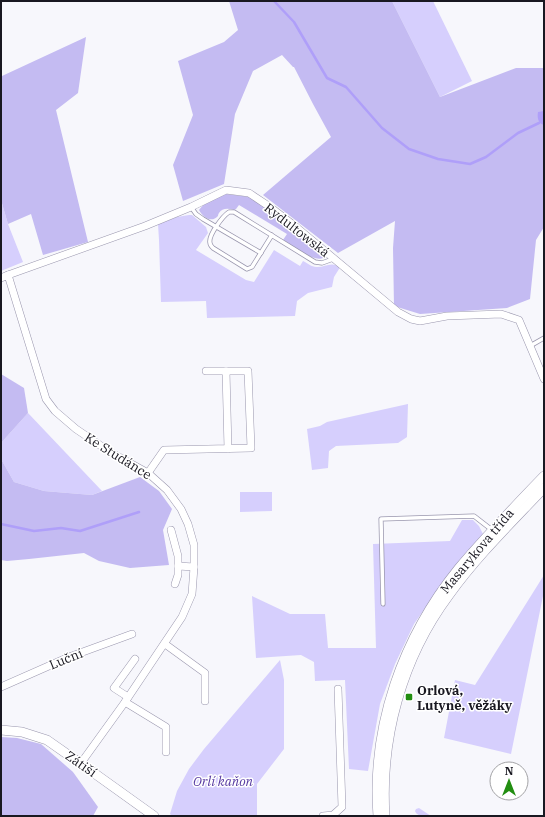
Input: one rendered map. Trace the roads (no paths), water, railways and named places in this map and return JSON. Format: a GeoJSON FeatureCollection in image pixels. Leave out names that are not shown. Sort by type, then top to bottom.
{"type":"FeatureCollection","features":[{"type":"Feature","properties":{"kind":"street","name":"Rydultowská"},"geometry":{"type":"LineString","coordinates":[[4,276],[145,226],[191,207],[226,190],[249,193],[296,227],[398,312],[411,319],[420,321],[447,316],[501,314],[519,320],[544,379]]}},
{"type":"Feature","properties":{"kind":"street","name":"Ke Studánce"},"geometry":{"type":"LineString","coordinates":[[4,276],[46,399],[55,411],[76,429],[110,452],[148,473],[167,490],[181,509],[186,519],[194,545],[192,594],[182,617],[127,700],[80,763]]}},
{"type":"Feature","properties":{"kind":"street"},"geometry":{"type":"LineString","coordinates":[[148,473],[164,450],[250,448],[248,371],[206,371]]}},
{"type":"Feature","properties":{"kind":"street"},"geometry":{"type":"LineString","coordinates":[[226,371],[228,449]]}},
{"type":"Feature","properties":{"kind":"street","name":"Masarykova třída"},"geometry":{"type":"LineString","coordinates":[[385,816],[384,788],[389,740],[394,714],[400,691],[423,636],[448,596],[495,533],[544,476]]}},
{"type":"Feature","properties":{"kind":"street","name":"Masarykova třída"},"geometry":{"type":"LineString","coordinates":[[378,816],[377,784],[380,750],[387,709],[398,674],[415,636],[436,601],[459,568],[544,488]]}},
{"type":"Feature","properties":{"kind":"street"},"geometry":{"type":"LineString","coordinates":[[171,530],[178,556],[178,575],[175,584]]}},
{"type":"Feature","properties":{"kind":"street"},"geometry":{"type":"LineString","coordinates":[[178,566],[194,566]]}},
{"type":"Feature","properties":{"kind":"street","name":"Luční"},"geometry":{"type":"LineString","coordinates":[[1,687],[69,657],[132,634]]}},
{"type":"Feature","properties":{"kind":"street"},"geometry":{"type":"LineString","coordinates":[[165,644],[205,673],[205,701]]}},
{"type":"Feature","properties":{"kind":"street"},"geometry":{"type":"LineString","coordinates":[[134,658],[114,688],[127,700],[166,727],[166,752]]}},
{"type":"Feature","properties":{"kind":"street"},"geometry":{"type":"LineString","coordinates":[[323,816],[333,815],[342,807],[338,690]]}},
{"type":"Feature","properties":{"kind":"street","name":"Zátiší"},"geometry":{"type":"LineString","coordinates":[[1,730],[22,732],[47,740],[154,816]]}},
{"type":"Feature","properties":{"kind":"lane"},"geometry":{"type":"LineString","coordinates":[[191,207],[196,214],[260,253]]}},
{"type":"Feature","properties":{"kind":"lane"},"geometry":{"type":"LineString","coordinates":[[272,235],[252,267],[247,269],[213,248],[209,240],[216,226],[226,214],[229,212],[234,212],[272,235],[315,262],[322,263],[334,259]]}},
{"type":"Feature","properties":{"kind":"lane"},"geometry":{"type":"LineString","coordinates":[[530,346],[544,338]]}},
{"type":"Feature","properties":{"kind":"lane"},"geometry":{"type":"LineString","coordinates":[[383,604],[381,519],[474,516],[495,533]]}},
{"type":"Feature","properties":{"kind":"waterway"},"geometry":{"type":"LineString","coordinates":[[274,1],[294,22],[327,78],[346,87],[382,128],[409,149],[438,159],[470,164],[486,157],[518,133],[539,123]]}},
{"type":"Feature","properties":{"kind":"waterway"},"geometry":{"type":"LineString","coordinates":[[1,524],[34,531],[61,528],[80,531],[139,512]]}},
{"type":"Feature","properties":{"kind":"place","name":"Orlová, Lutyně, věžáky"},"geometry":{"type":"Point","coordinates":[409,697]}},
{"type":"Feature","properties":{"kind":"park label","name":"Orlí kaňon"},"geometry":{"type":"Point","coordinates":[223,781]}}]}
